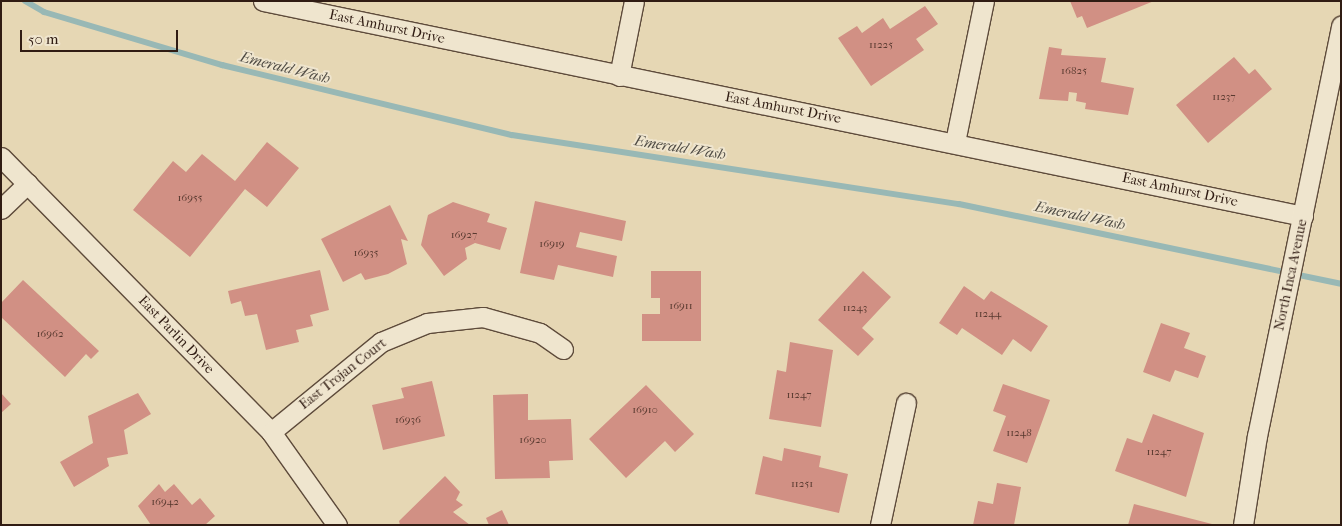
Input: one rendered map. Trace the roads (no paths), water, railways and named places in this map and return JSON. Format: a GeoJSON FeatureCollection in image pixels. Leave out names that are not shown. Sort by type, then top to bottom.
{"type":"FeatureCollection","features":[{"type":"Feature","properties":{"kind":"street","name":"East Amhurst Drive"},"geometry":{"type":"LineString","coordinates":[[263,1],[618,76],[956,142],[1304,216]]}},
{"type":"Feature","properties":{"kind":"street"},"geometry":{"type":"LineString","coordinates":[[618,76],[634,1]]}},
{"type":"Feature","properties":{"kind":"street"},"geometry":{"type":"LineString","coordinates":[[956,142],[984,1]]}},
{"type":"Feature","properties":{"kind":"street","name":"North Inca Avenue"},"geometry":{"type":"LineString","coordinates":[[1243,525],[1257,436],[1304,216],[1341,26]]}},
{"type":"Feature","properties":{"kind":"street","name":"East Parlin Drive"},"geometry":{"type":"LineString","coordinates":[[1,157],[28,182],[270,432],[336,525]]}},
{"type":"Feature","properties":{"kind":"street"},"geometry":{"type":"LineString","coordinates":[[1,208],[28,182]]}},
{"type":"Feature","properties":{"kind":"street","name":"East Trojan Court"},"geometry":{"type":"LineString","coordinates":[[270,432],[381,342],[427,323],[483,317],[540,334],[563,349]]}},
{"type":"Feature","properties":{"kind":"street"},"geometry":{"type":"LineString","coordinates":[[880,525],[906,403]]}},
{"type":"Feature","properties":{"kind":"waterway","name":"Emerald Wash"},"geometry":{"type":"LineString","coordinates":[[25,1],[44,12],[222,65],[512,135],[959,204],[1341,284]]}}]}
